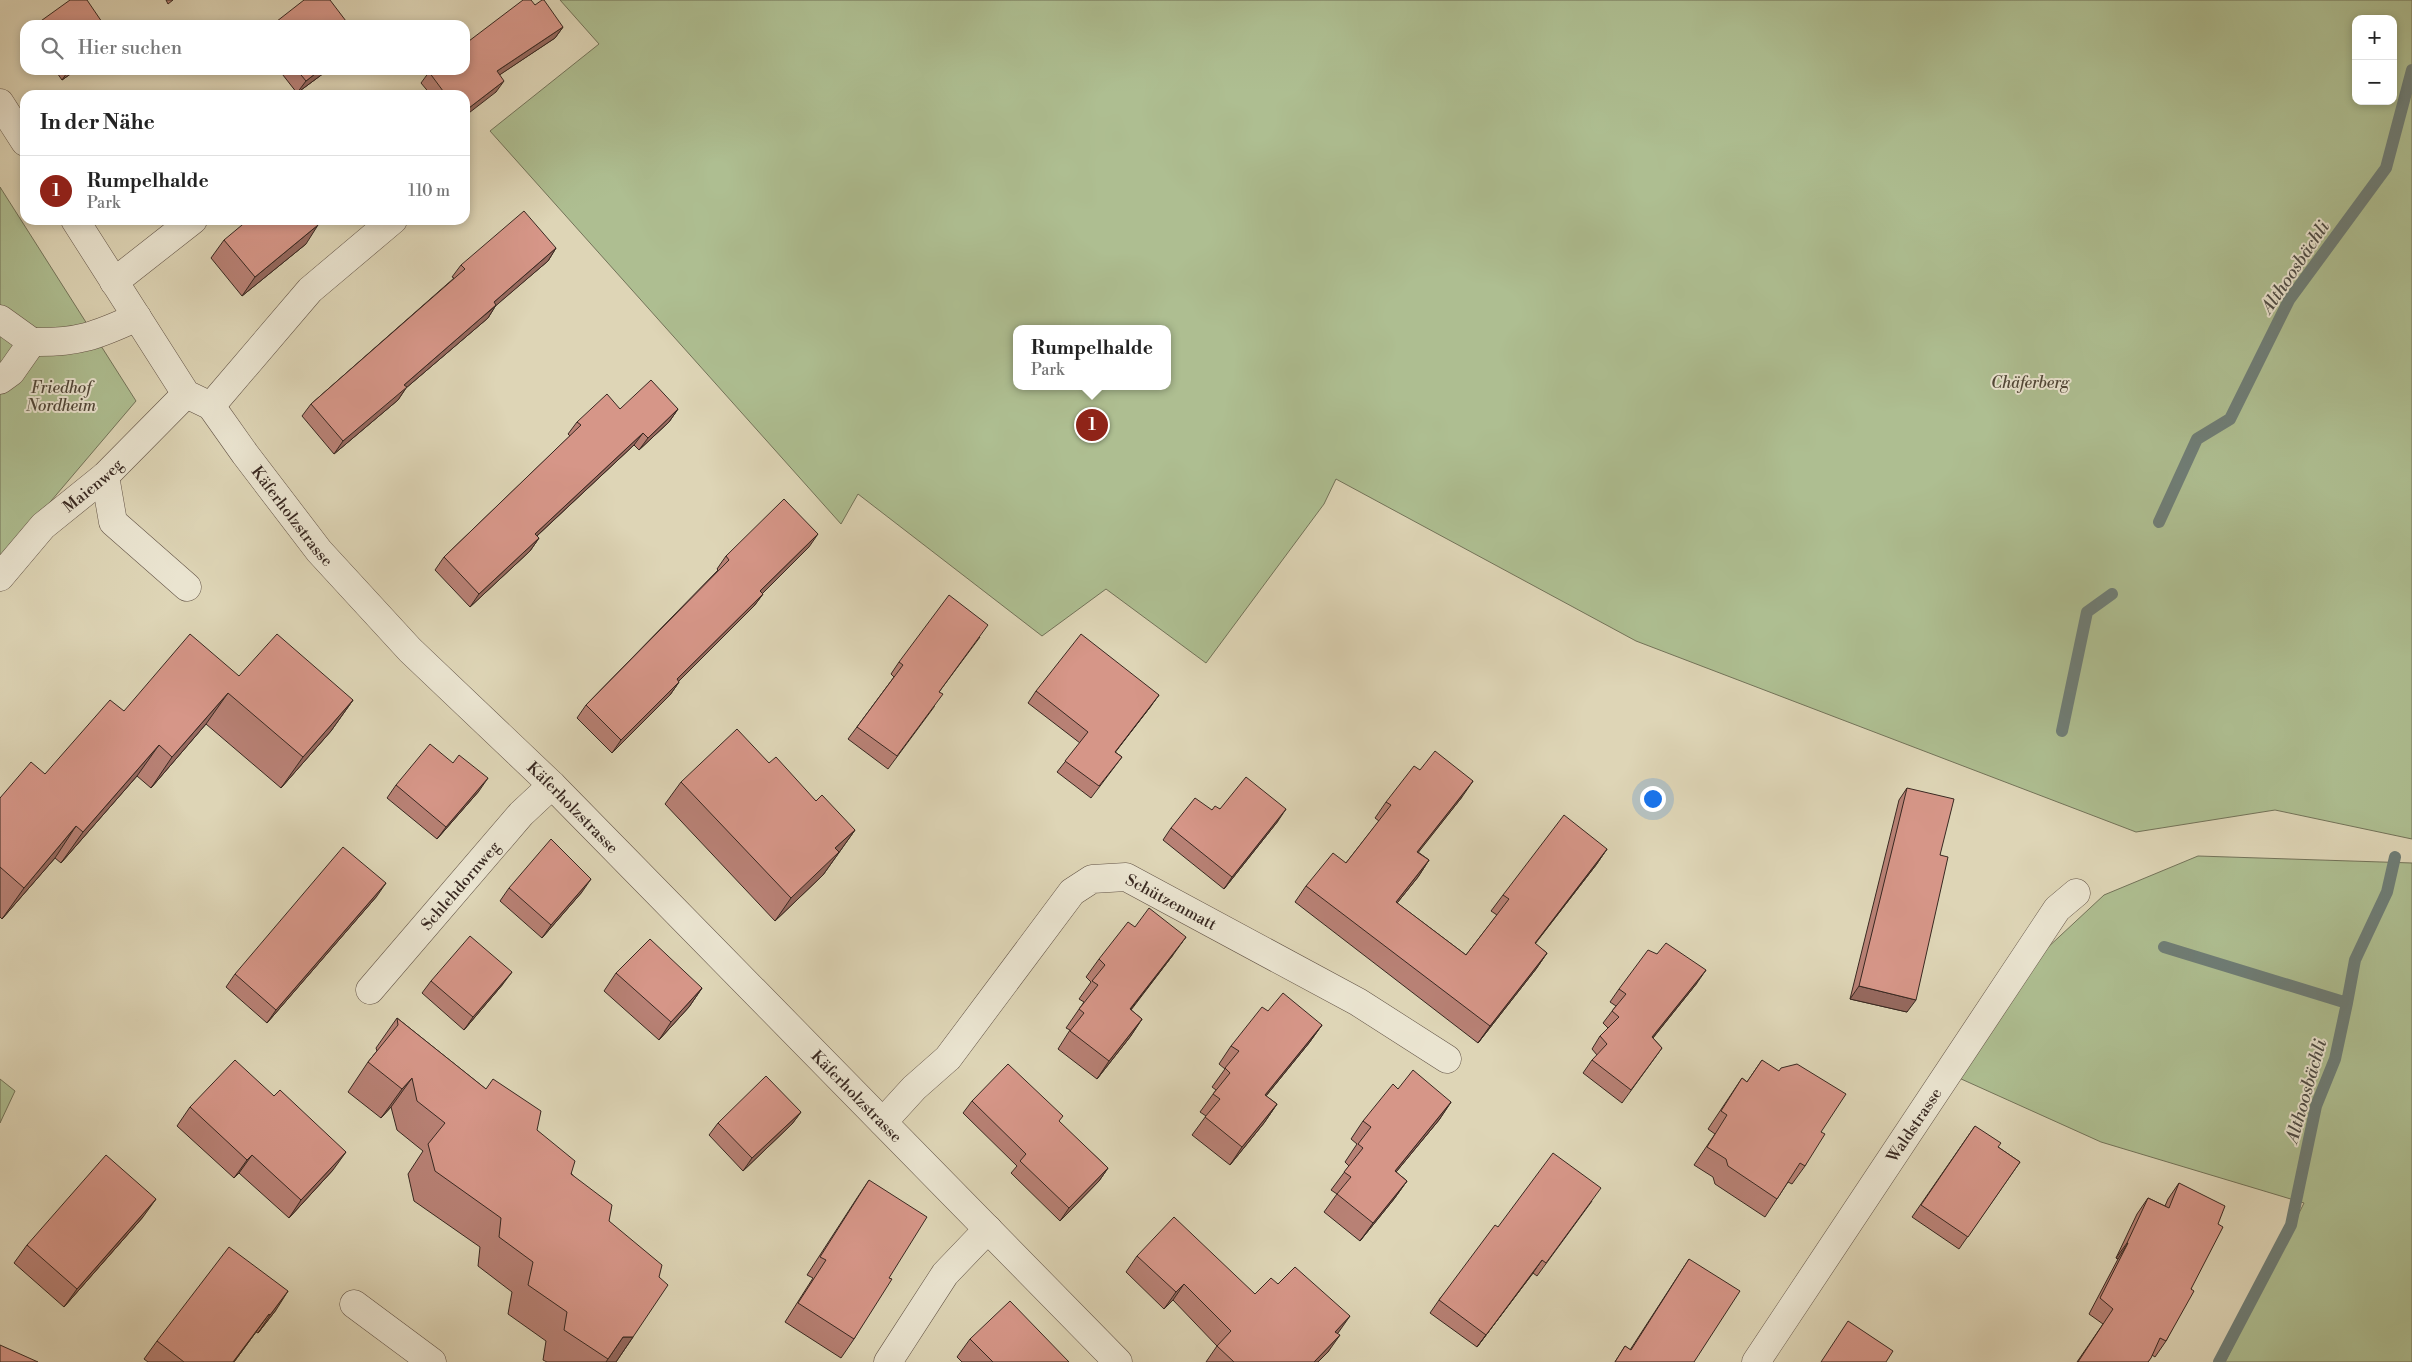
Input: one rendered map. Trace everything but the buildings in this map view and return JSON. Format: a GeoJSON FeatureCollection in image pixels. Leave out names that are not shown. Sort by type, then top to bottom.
{"type":"FeatureCollection","features":[{"type":"Feature","properties":{"kind":"street"},"geometry":{"type":"LineString","coordinates":[[0,102],[20,134]]}},
{"type":"Feature","properties":{"kind":"street"},"geometry":{"type":"LineString","coordinates":[[78,225],[186,394]]}},
{"type":"Feature","properties":{"kind":"street"},"geometry":{"type":"LineString","coordinates":[[114,282],[187,225]]}},
{"type":"Feature","properties":{"kind":"street"},"geometry":{"type":"LineString","coordinates":[[211,406],[310,290],[387,225]]}},
{"type":"Feature","properties":{"kind":"street"},"geometry":{"type":"LineString","coordinates":[[0,318],[32,342],[64,343],[100,335],[137,318]]}},
{"type":"Feature","properties":{"kind":"street"},"geometry":{"type":"LineString","coordinates":[[0,380],[10,372],[32,342]]}},
{"type":"Feature","properties":{"kind":"street","name":"Käferholzstrasse"},"geometry":{"type":"LineString","coordinates":[[186,394],[211,406],[319,551],[410,650],[552,785],[1118,1362]]}},
{"type":"Feature","properties":{"kind":"street","name":"Maienweg"},"geometry":{"type":"LineString","coordinates":[[0,577],[43,526],[105,476],[186,394]]}},
{"type":"Feature","properties":{"kind":"street"},"geometry":{"type":"LineString","coordinates":[[105,476],[113,522],[187,587]]}},
{"type":"Feature","properties":{"kind":"street","name":"Schlehdornweg"},"geometry":{"type":"LineString","coordinates":[[370,990],[521,814],[552,785]]}},
{"type":"Feature","properties":{"kind":"street","name":"Schützenmatt"},"geometry":{"type":"LineString","coordinates":[[883,1122],[914,1088],[948,1058],[1072,892],[1092,879],[1126,877],[1358,1002],[1447,1059]]}},
{"type":"Feature","properties":{"kind":"street","name":"Waldstrasse"},"geometry":{"type":"LineString","coordinates":[[1756,1362],[2056,909],[2076,893]]}},
{"type":"Feature","properties":{"kind":"street"},"geometry":{"type":"LineString","coordinates":[[888,1362],[945,1274],[988,1229]]}},
{"type":"Feature","properties":{"kind":"street"},"geometry":{"type":"LineString","coordinates":[[354,1304],[432,1362]]}},
{"type":"Feature","properties":{"kind":"green space","name":"Chäferberg"},"geometry":{"type":"Polygon","coordinates":[[[560,0],[2412,0],[2412,839],[2275,810],[2136,832],[1636,641],[1336,479],[1324,504],[1206,663],[1106,589],[1042,636],[858,494],[841,524],[490,131],[599,44],[560,0]]]}},
{"type":"Feature","properties":{"kind":"green space","name":"Friedhof Nordheim"},"geometry":{"type":"Polygon","coordinates":[[[0,187],[20,218],[20,225],[24,225],[136,401],[0,561],[0,187]]]}},
{"type":"Feature","properties":{"kind":"green space"},"geometry":{"type":"Polygon","coordinates":[[[2198,856],[2412,863],[2412,1362],[2225,1362],[2304,1203],[2101,1142],[1959,1078],[2045,950],[2104,895],[2198,856]]]}},
{"type":"Feature","properties":{"kind":"green space"},"geometry":{"type":"Polygon","coordinates":[[[0,1079],[15,1091],[0,1123],[0,1079]]]}},
{"type":"Feature","properties":{"kind":"waterway","name":"Althoosbächli"},"geometry":{"type":"LineString","coordinates":[[2159,522],[2197,439],[2230,419],[2289,300],[2386,168],[2412,70]]}},
{"type":"Feature","properties":{"kind":"waterway","name":"Althoosbächli"},"geometry":{"type":"LineString","coordinates":[[2062,731],[2087,612],[2112,594]]}},
{"type":"Feature","properties":{"kind":"waterway"},"geometry":{"type":"LineString","coordinates":[[2347,1003],[2355,960],[2387,892],[2395,857]]}},
{"type":"Feature","properties":{"kind":"waterway","name":"Althoosbächli"},"geometry":{"type":"LineString","coordinates":[[2164,947],[2347,1003],[2335,1059],[2316,1106],[2291,1225],[2219,1362]]}},
{"type":"Feature","properties":{"kind":"place","name":"Rumpelhalde"},"geometry":{"type":"Point","coordinates":[1092,425]}}]}
